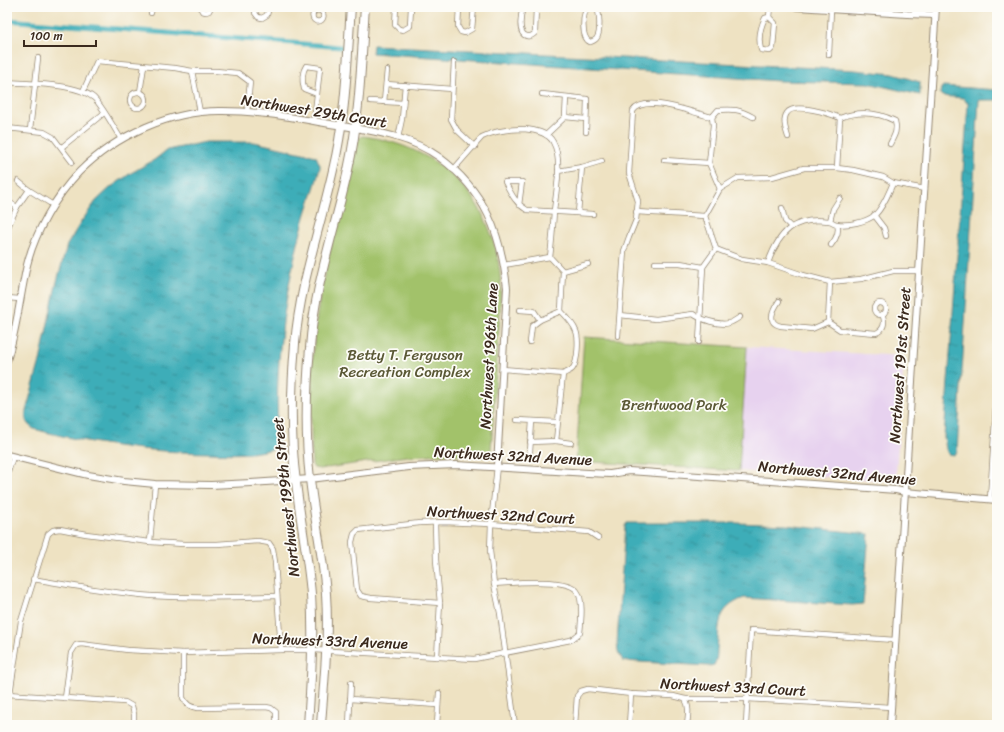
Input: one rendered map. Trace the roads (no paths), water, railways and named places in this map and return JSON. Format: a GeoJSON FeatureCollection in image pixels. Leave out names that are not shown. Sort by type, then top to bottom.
{"type":"FeatureCollection","features":[{"type":"Feature","properties":{"kind":"main road","name":"Northwest 199th Street"},"geometry":{"type":"LineString","coordinates":[[308,725],[312,650],[310,592],[295,480],[291,408],[295,343],[307,267],[333,170],[342,126],[351,7]]}},
{"type":"Feature","properties":{"kind":"main road","name":"Northwest 199th Street"},"geometry":{"type":"LineString","coordinates":[[321,725],[328,628],[320,540],[310,479],[306,409],[310,346],[322,271],[348,171],[356,129],[365,7]]}},
{"type":"Feature","properties":{"kind":"street"},"geometry":{"type":"LineString","coordinates":[[151,13],[152,7]]}},
{"type":"Feature","properties":{"kind":"street"},"geometry":{"type":"LineString","coordinates":[[200,7],[202,11],[206,12],[209,11],[211,7]]}},
{"type":"Feature","properties":{"kind":"street"},"geometry":{"type":"LineString","coordinates":[[257,7],[255,14],[262,18],[267,15],[268,11],[266,7]]}},
{"type":"Feature","properties":{"kind":"street"},"geometry":{"type":"LineString","coordinates":[[396,7],[395,25],[398,29],[404,30],[410,26],[411,7]]}},
{"type":"Feature","properties":{"kind":"street"},"geometry":{"type":"LineString","coordinates":[[459,7],[458,27],[461,32],[465,33],[472,29],[474,7]]}},
{"type":"Feature","properties":{"kind":"street"},"geometry":{"type":"LineString","coordinates":[[523,7],[521,31],[524,35],[531,36],[535,33],[536,7]]}},
{"type":"Feature","properties":{"kind":"street"},"geometry":{"type":"LineString","coordinates":[[588,7],[585,12],[584,33],[586,40],[590,42],[595,41],[598,36],[599,14],[596,7]]}},
{"type":"Feature","properties":{"kind":"street"},"geometry":{"type":"LineString","coordinates":[[769,17],[770,7]]}},
{"type":"Feature","properties":{"kind":"street"},"geometry":{"type":"LineString","coordinates":[[798,7],[935,15]]}},
{"type":"Feature","properties":{"kind":"street"},"geometry":{"type":"LineString","coordinates":[[907,14],[921,11],[928,7]]}},
{"type":"Feature","properties":{"kind":"street","name":"Northwest 191st Street"},"geometry":{"type":"LineString","coordinates":[[890,725],[936,7]]}},
{"type":"Feature","properties":{"kind":"street"},"geometry":{"type":"LineString","coordinates":[[829,55],[831,9]]}},
{"type":"Feature","properties":{"kind":"street"},"geometry":{"type":"LineString","coordinates":[[769,17],[775,23],[773,48],[770,51],[765,51],[761,50],[759,41],[761,25],[765,18],[769,17]]}},
{"type":"Feature","properties":{"kind":"street"},"geometry":{"type":"LineString","coordinates":[[30,130],[38,58]]}},
{"type":"Feature","properties":{"kind":"street"},"geometry":{"type":"LineString","coordinates":[[83,91],[97,62],[175,68],[192,71],[216,70],[238,73],[250,82],[247,112]]}},
{"type":"Feature","properties":{"kind":"street"},"geometry":{"type":"LineString","coordinates":[[454,62],[451,120],[457,130],[475,147]]}},
{"type":"Feature","properties":{"kind":"street"},"geometry":{"type":"LineString","coordinates":[[140,92],[144,66]]}},
{"type":"Feature","properties":{"kind":"street"},"geometry":{"type":"LineString","coordinates":[[314,121],[320,68],[306,66],[302,82],[304,89],[317,94]]}},
{"type":"Feature","properties":{"kind":"street"},"geometry":{"type":"LineString","coordinates":[[384,102],[387,70]]}},
{"type":"Feature","properties":{"kind":"street"},"geometry":{"type":"LineString","coordinates":[[192,71],[200,112]]}},
{"type":"Feature","properties":{"kind":"street"},"geometry":{"type":"LineString","coordinates":[[7,82],[61,86],[83,91],[96,100],[121,139]]}},
{"type":"Feature","properties":{"kind":"street"},"geometry":{"type":"LineString","coordinates":[[386,84],[452,89]]}},
{"type":"Feature","properties":{"kind":"street"},"geometry":{"type":"LineString","coordinates":[[398,138],[405,85]]}},
{"type":"Feature","properties":{"kind":"street"},"geometry":{"type":"LineString","coordinates":[[542,94],[587,99],[586,132]]}},
{"type":"Feature","properties":{"kind":"street"},"geometry":{"type":"LineString","coordinates":[[546,135],[565,117],[566,97]]}},
{"type":"Feature","properties":{"kind":"street"},"geometry":{"type":"LineString","coordinates":[[370,101],[403,103]]}},
{"type":"Feature","properties":{"kind":"street"},"geometry":{"type":"LineString","coordinates":[[618,336],[624,251],[628,237],[636,220],[638,201],[629,173],[633,111],[641,105],[658,104],[680,108],[712,117]]}},
{"type":"Feature","properties":{"kind":"street"},"geometry":{"type":"LineString","coordinates":[[788,137],[784,120],[787,112],[792,108],[829,113],[840,118],[851,114],[863,113],[888,118],[895,121],[896,126],[895,134],[890,144]]}},
{"type":"Feature","properties":{"kind":"street"},"geometry":{"type":"LineString","coordinates":[[720,189],[709,163],[713,126],[712,117],[718,110],[741,110],[753,117]]}},
{"type":"Feature","properties":{"kind":"street","name":"Northwest 29th Court"},"geometry":{"type":"LineString","coordinates":[[7,360],[13,340],[27,264],[32,249],[54,205],[65,188],[80,171],[97,156],[121,139],[147,126],[168,119],[200,112],[221,111],[247,112],[314,121],[398,138],[415,143],[439,157],[454,170]]}},
{"type":"Feature","properties":{"kind":"street"},"geometry":{"type":"LineString","coordinates":[[62,147],[104,113]]}},
{"type":"Feature","properties":{"kind":"street"},"geometry":{"type":"LineString","coordinates":[[565,117],[586,119]]}},
{"type":"Feature","properties":{"kind":"street"},"geometry":{"type":"LineString","coordinates":[[837,168],[840,118]]}},
{"type":"Feature","properties":{"kind":"street"},"geometry":{"type":"LineString","coordinates":[[7,128],[44,132],[53,136],[72,162]]}},
{"type":"Feature","properties":{"kind":"street"},"geometry":{"type":"LineString","coordinates":[[454,170],[482,137],[488,134],[513,129],[532,130],[546,135],[553,141],[557,150],[558,171],[550,257],[563,271],[561,312]]}},
{"type":"Feature","properties":{"kind":"street"},"geometry":{"type":"LineString","coordinates":[[558,171],[582,167],[602,160]]}},
{"type":"Feature","properties":{"kind":"street"},"geometry":{"type":"LineString","coordinates":[[664,160],[709,163]]}},
{"type":"Feature","properties":{"kind":"street"},"geometry":{"type":"LineString","coordinates":[[578,213],[582,167]]}},
{"type":"Feature","properties":{"kind":"street"},"geometry":{"type":"LineString","coordinates":[[716,249],[705,216],[720,189],[738,178],[772,177],[804,168],[837,168],[854,170],[883,177],[893,183],[925,189]]}},
{"type":"Feature","properties":{"kind":"street","name":"Northwest 196th Lane"},"geometry":{"type":"LineString","coordinates":[[454,170],[467,182],[484,205],[498,237],[507,288],[497,466],[491,524],[490,551],[515,725]]}},
{"type":"Feature","properties":{"kind":"street"},"geometry":{"type":"LineString","coordinates":[[18,181],[29,190],[54,205]]}},
{"type":"Feature","properties":{"kind":"street"},"geometry":{"type":"LineString","coordinates":[[519,205],[522,182],[505,182],[514,199],[519,205],[527,210],[593,214]]}},
{"type":"Feature","properties":{"kind":"street"},"geometry":{"type":"LineString","coordinates":[[768,263],[781,236],[791,227],[807,221],[830,221],[837,224],[859,223],[874,215],[885,201],[893,183]]}},
{"type":"Feature","properties":{"kind":"street"},"geometry":{"type":"LineString","coordinates":[[7,229],[17,207],[29,190]]}},
{"type":"Feature","properties":{"kind":"street"},"geometry":{"type":"LineString","coordinates":[[830,221],[833,209],[840,198]]}},
{"type":"Feature","properties":{"kind":"street"},"geometry":{"type":"LineString","coordinates":[[7,202],[17,207]]}},
{"type":"Feature","properties":{"kind":"street"},"geometry":{"type":"LineString","coordinates":[[782,208],[785,221],[791,227]]}},
{"type":"Feature","properties":{"kind":"street"},"geometry":{"type":"LineString","coordinates":[[636,212],[705,216]]}},
{"type":"Feature","properties":{"kind":"street"},"geometry":{"type":"LineString","coordinates":[[874,215],[884,228],[886,236]]}},
{"type":"Feature","properties":{"kind":"street"},"geometry":{"type":"LineString","coordinates":[[831,246],[837,235],[837,224]]}},
{"type":"Feature","properties":{"kind":"street"},"geometry":{"type":"LineString","coordinates":[[716,249],[742,259],[768,263],[802,276],[830,282],[861,279],[893,271],[919,271]]}},
{"type":"Feature","properties":{"kind":"street"},"geometry":{"type":"LineString","coordinates":[[698,342],[703,267],[716,249]]}},
{"type":"Feature","properties":{"kind":"street"},"geometry":{"type":"LineString","coordinates":[[504,265],[550,257]]}},
{"type":"Feature","properties":{"kind":"street"},"geometry":{"type":"LineString","coordinates":[[655,263],[680,263],[703,267]]}},
{"type":"Feature","properties":{"kind":"street"},"geometry":{"type":"LineString","coordinates":[[563,271],[588,264]]}},
{"type":"Feature","properties":{"kind":"street"},"geometry":{"type":"LineString","coordinates":[[828,322],[830,282]]}},
{"type":"Feature","properties":{"kind":"street"},"geometry":{"type":"LineString","coordinates":[[7,298],[20,300]]}},
{"type":"Feature","properties":{"kind":"street"},"geometry":{"type":"LineString","coordinates":[[779,301],[772,312],[773,322],[777,326],[812,329],[828,322]]}},
{"type":"Feature","properties":{"kind":"street"},"geometry":{"type":"LineString","coordinates":[[520,310],[534,311],[540,320]]}},
{"type":"Feature","properties":{"kind":"street"},"geometry":{"type":"LineString","coordinates":[[530,342],[532,326],[540,320],[561,312]]}},
{"type":"Feature","properties":{"kind":"street"},"geometry":{"type":"LineString","coordinates":[[502,369],[563,374],[569,372],[576,363],[578,338],[576,330],[568,318],[561,312]]}},
{"type":"Feature","properties":{"kind":"street"},"geometry":{"type":"LineString","coordinates":[[620,315],[656,319],[675,315],[693,314],[700,319],[710,322],[728,324],[740,317]]}},
{"type":"Feature","properties":{"kind":"street"},"geometry":{"type":"LineString","coordinates":[[828,322],[840,330],[876,333],[884,326],[882,314]]}},
{"type":"Feature","properties":{"kind":"street"},"geometry":{"type":"LineString","coordinates":[[556,441],[563,374]]}},
{"type":"Feature","properties":{"kind":"street"},"geometry":{"type":"LineString","coordinates":[[990,499],[996,440],[997,389]]}},
{"type":"Feature","properties":{"kind":"street"},"geometry":{"type":"LineString","coordinates":[[517,420],[557,422]]}},
{"type":"Feature","properties":{"kind":"street"},"geometry":{"type":"LineString","coordinates":[[530,452],[532,421]]}},
{"type":"Feature","properties":{"kind":"street"},"geometry":{"type":"LineString","coordinates":[[530,442],[556,441],[571,443]]}},
{"type":"Feature","properties":{"kind":"street"},"geometry":{"type":"LineString","coordinates":[[7,475],[10,456]]}},
{"type":"Feature","properties":{"kind":"street","name":"Northwest 32nd Avenue"},"geometry":{"type":"LineString","coordinates":[[10,456],[88,475],[155,484],[211,485],[295,480],[432,465],[456,465],[497,466],[603,474],[629,472],[865,488],[997,500]]}},
{"type":"Feature","properties":{"kind":"street"},"geometry":{"type":"LineString","coordinates":[[150,542],[155,484]]}},
{"type":"Feature","properties":{"kind":"street","name":"Northwest 32nd Court"},"geometry":{"type":"LineString","coordinates":[[440,603],[361,596],[357,590],[352,542],[354,534],[358,530],[420,523],[435,523],[491,524],[589,532],[598,538]]}},
{"type":"Feature","properties":{"kind":"street"},"geometry":{"type":"LineString","coordinates":[[435,523],[436,560],[440,603],[437,657]]}},
{"type":"Feature","properties":{"kind":"street"},"geometry":{"type":"LineString","coordinates":[[134,725],[132,706],[125,702],[9,694],[21,622],[48,534],[53,530],[60,529],[101,537],[150,542],[216,544],[258,540],[269,543],[273,549],[275,562],[281,650]]}},
{"type":"Feature","properties":{"kind":"street"},"geometry":{"type":"LineString","coordinates":[[34,579],[90,590],[153,596],[200,598],[277,596]]}},
{"type":"Feature","properties":{"kind":"street","name":"Northwest 33rd Avenue"},"geometry":{"type":"LineString","coordinates":[[65,698],[71,653],[76,646],[81,644],[128,650],[183,653],[326,650],[474,659],[571,640],[580,633],[581,607],[579,594],[577,590],[568,584],[531,581],[494,584]]}},
{"type":"Feature","properties":{"kind":"street"},"geometry":{"type":"LineString","coordinates":[[746,725],[752,630],[895,640]]}},
{"type":"Feature","properties":{"kind":"street"},"geometry":{"type":"LineString","coordinates":[[183,653],[183,698],[186,704],[191,707],[198,708],[266,707],[274,710],[276,725]]}},
{"type":"Feature","properties":{"kind":"street"},"geometry":{"type":"LineString","coordinates":[[348,725],[351,683]]}},
{"type":"Feature","properties":{"kind":"street","name":"Northwest 33rd Court"},"geometry":{"type":"LineString","coordinates":[[575,725],[577,696],[581,691],[588,689],[631,694],[673,696],[685,699],[747,699],[891,707]]}},
{"type":"Feature","properties":{"kind":"street"},"geometry":{"type":"LineString","coordinates":[[437,725],[439,693]]}},
{"type":"Feature","properties":{"kind":"street"},"geometry":{"type":"LineString","coordinates":[[629,725],[631,694]]}},
{"type":"Feature","properties":{"kind":"street"},"geometry":{"type":"LineString","coordinates":[[350,699],[438,705]]}},
{"type":"Feature","properties":{"kind":"street"},"geometry":{"type":"LineString","coordinates":[[685,699],[688,703],[687,725]]}},
{"type":"Feature","properties":{"kind":"water"},"geometry":{"type":"Polygon","coordinates":[[[373,45],[855,70],[893,74],[920,82],[920,95],[868,83],[779,81],[372,53],[373,45]]]}},
{"type":"Feature","properties":{"kind":"water"},"geometry":{"type":"Polygon","coordinates":[[[943,86],[997,90],[997,100],[979,100],[957,451],[955,455],[948,454],[944,437],[968,104],[963,98],[942,96],[940,94],[943,86]]]}},
{"type":"Feature","properties":{"kind":"water"},"geometry":{"type":"Polygon","coordinates":[[[206,142],[254,142],[316,156],[320,165],[298,245],[286,302],[279,360],[279,447],[270,450],[244,453],[165,451],[121,447],[56,435],[34,429],[27,422],[26,411],[40,361],[56,285],[67,245],[96,201],[111,187],[167,150],[206,142]]]}},
{"type":"Feature","properties":{"kind":"water"},"geometry":{"type":"Polygon","coordinates":[[[627,523],[737,523],[786,525],[869,534],[863,604],[852,605],[744,598],[728,607],[721,618],[719,624],[717,657],[714,665],[709,666],[623,661],[618,652],[617,643],[625,526],[627,523]]]}},
{"type":"Feature","properties":{"kind":"waterway"},"geometry":{"type":"LineString","coordinates":[[7,20],[341,47]]}},
{"type":"Feature","properties":{"kind":"park label","name":"Betty T. Ferguson Recreation Complex"},"geometry":{"type":"Point","coordinates":[405,364]}},
{"type":"Feature","properties":{"kind":"park label","name":"Brentwood Park"},"geometry":{"type":"Point","coordinates":[674,405]}}]}
